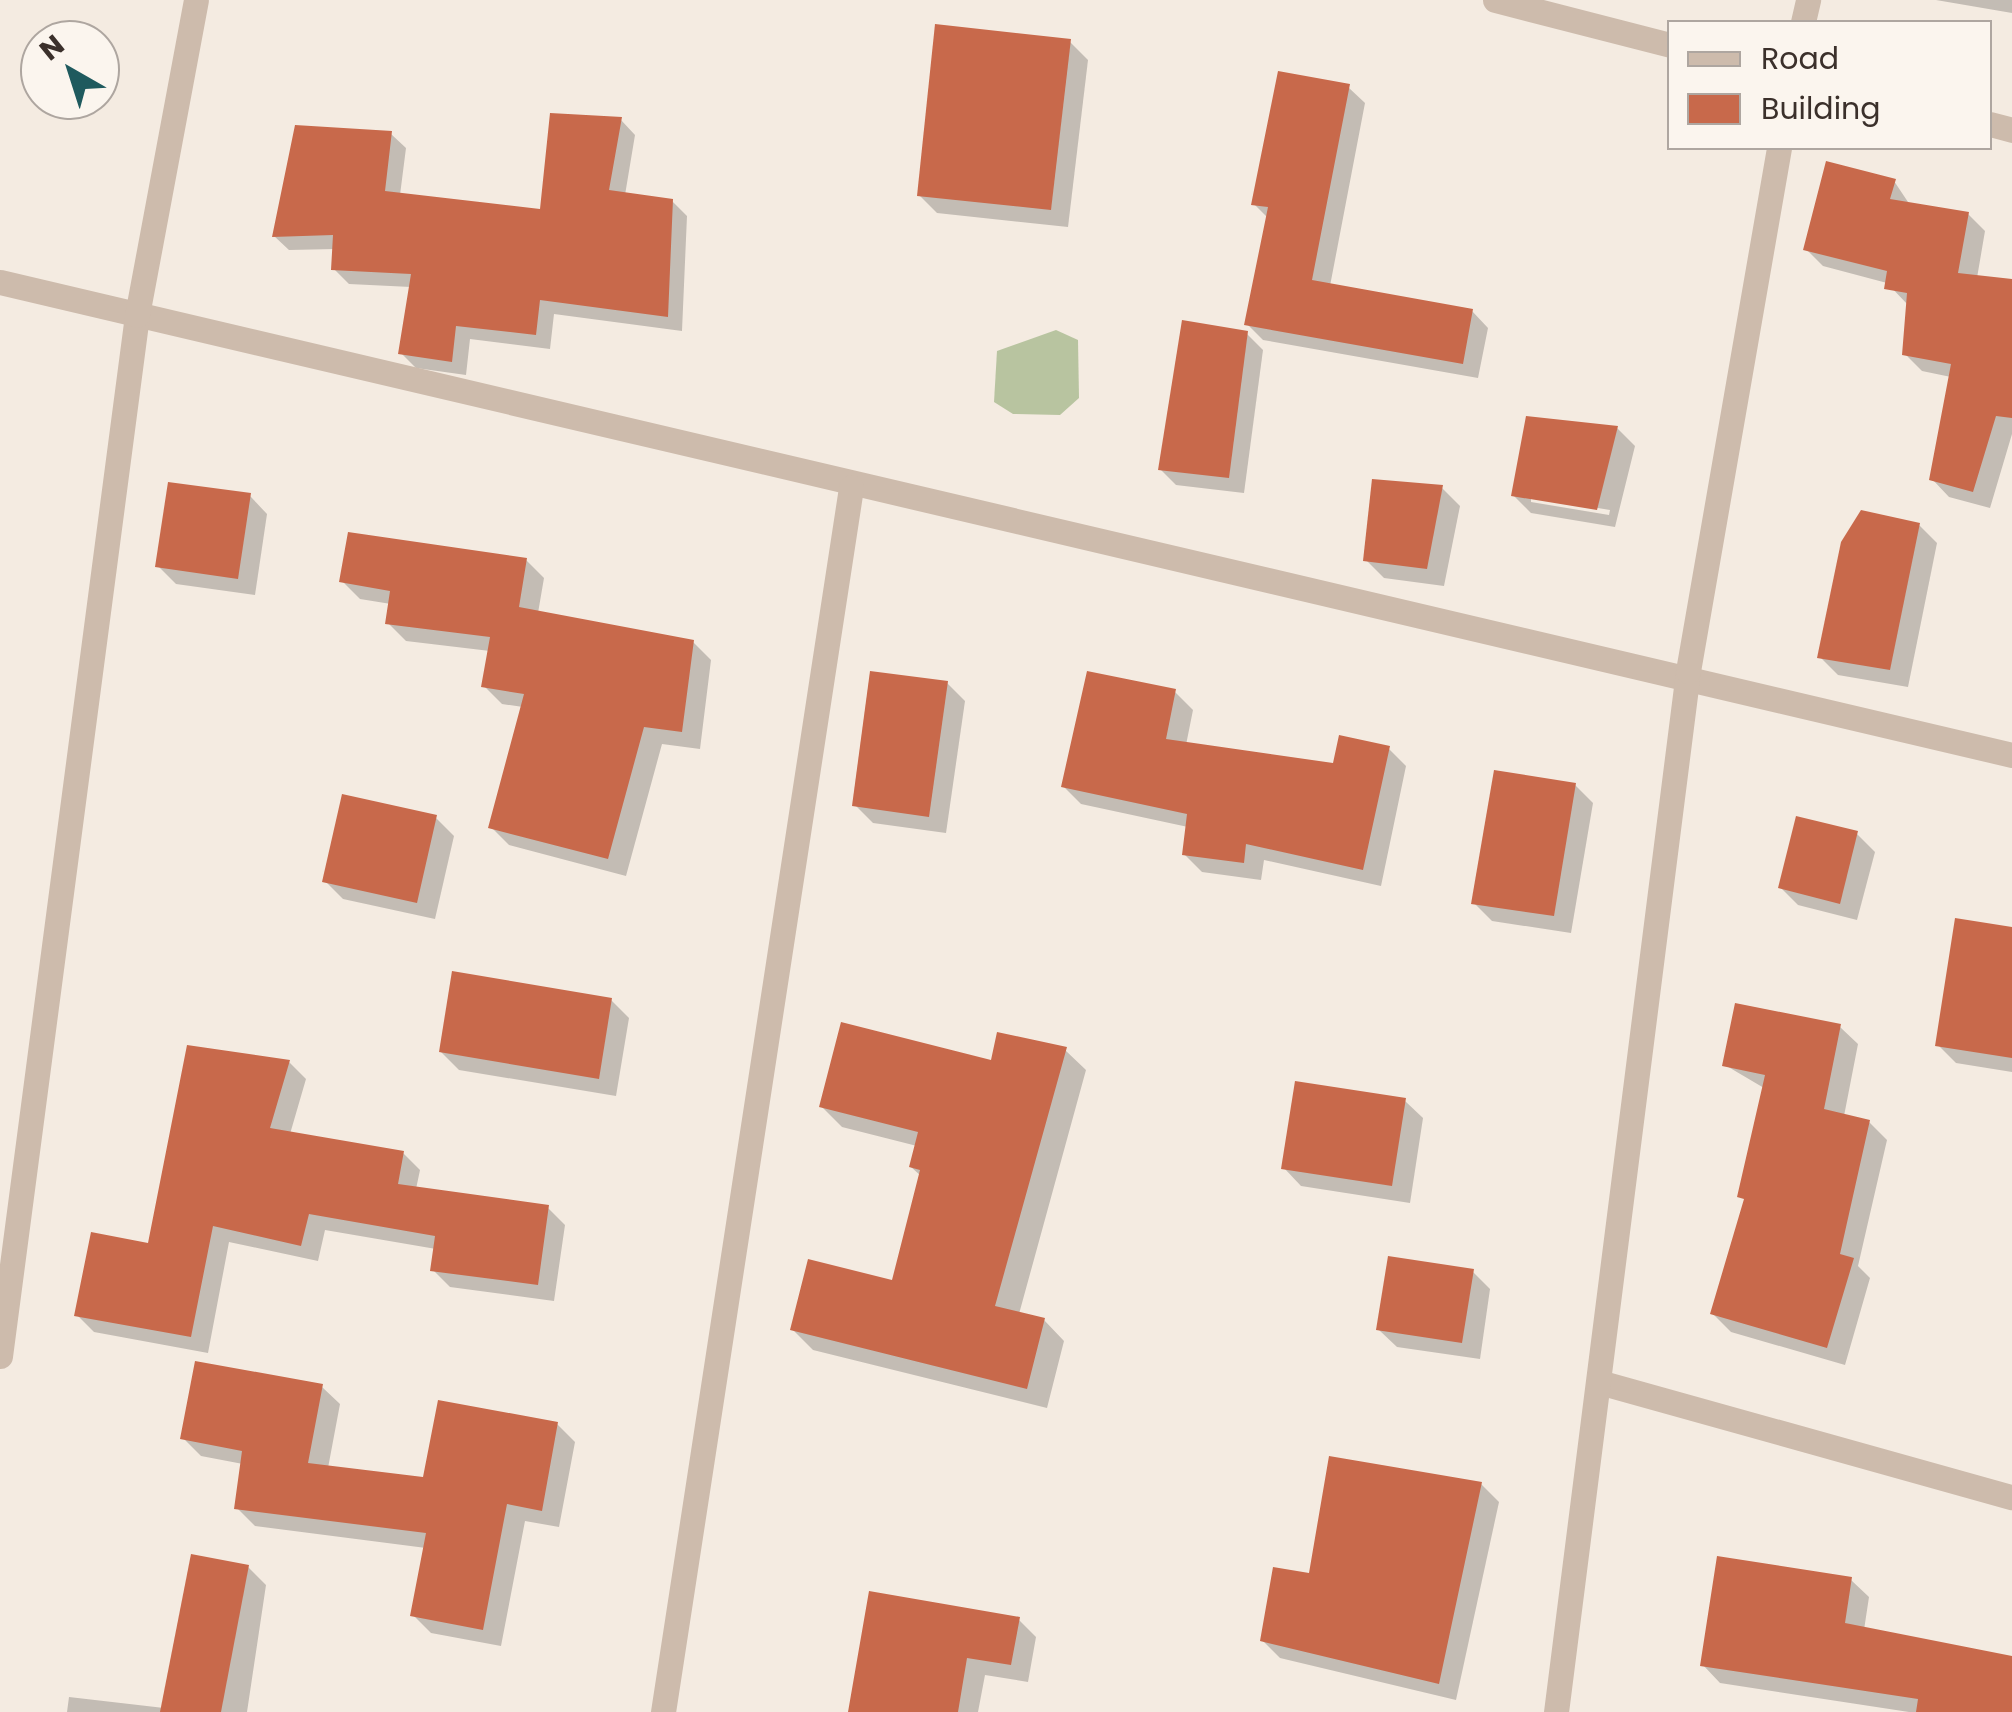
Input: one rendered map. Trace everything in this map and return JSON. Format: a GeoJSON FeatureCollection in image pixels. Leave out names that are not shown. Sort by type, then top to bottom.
{"type":"FeatureCollection","features":[{"type":"Feature","properties":{"kind":"street"},"geometry":{"type":"LineString","coordinates":[[0,1356],[137,315],[196,0]]}},
{"type":"Feature","properties":{"kind":"street"},"geometry":{"type":"LineString","coordinates":[[1495,0],[1667,43]]}},
{"type":"Feature","properties":{"kind":"street"},"geometry":{"type":"LineString","coordinates":[[1556,1712],[1688,672],[1779,150]]}},
{"type":"Feature","properties":{"kind":"street"},"geometry":{"type":"LineString","coordinates":[[0,282],[851,487],[1688,672],[2012,754]]}},
{"type":"Feature","properties":{"kind":"street"},"geometry":{"type":"LineString","coordinates":[[663,1712],[851,487]]}},
{"type":"Feature","properties":{"kind":"street"},"geometry":{"type":"LineString","coordinates":[[1599,1382],[2012,1497]]}},
{"type":"Feature","properties":{"kind":"green space"},"geometry":{"type":"Polygon","coordinates":[[[1056,330],[1078,340],[1079,398],[1060,415],[1013,414],[994,402],[997,351],[1056,330]]]}},
{"type":"Feature","properties":{"kind":"building"},"geometry":{"type":"Polygon","coordinates":[[[935,24],[1071,39],[1051,210],[917,196],[935,24]]]}},
{"type":"Feature","properties":{"kind":"building"},"geometry":{"type":"Polygon","coordinates":[[[1278,71],[1350,84],[1312,280],[1473,309],[1463,364],[1244,325],[1268,207],[1251,205],[1278,71]]]}},
{"type":"Feature","properties":{"kind":"building"},"geometry":{"type":"Polygon","coordinates":[[[550,113],[622,117],[609,190],[673,199],[668,317],[540,300],[536,335],[456,326],[452,362],[398,354],[411,274],[331,270],[333,235],[272,237],[295,125],[392,131],[385,191],[540,209],[550,113]]]}},
{"type":"Feature","properties":{"kind":"building"},"geometry":{"type":"Polygon","coordinates":[[[1826,161],[1896,179],[1890,199],[1969,212],[1958,273],[2012,279],[2012,418],[1996,416],[1973,492],[1929,480],[1951,364],[1902,355],[1907,293],[1884,289],[1887,271],[1803,250],[1826,161]]]}},
{"type":"Feature","properties":{"kind":"building"},"geometry":{"type":"Polygon","coordinates":[[[1182,320],[1248,331],[1229,478],[1158,470],[1182,320]]]}},
{"type":"Feature","properties":{"kind":"building"},"geometry":{"type":"Polygon","coordinates":[[[1526,416],[1618,426],[1597,510],[1511,496],[1526,416]]]}},
{"type":"Feature","properties":{"kind":"building"},"geometry":{"type":"Polygon","coordinates":[[[1372,479],[1443,485],[1427,569],[1363,561],[1372,479]]]}},
{"type":"Feature","properties":{"kind":"building"},"geometry":{"type":"Polygon","coordinates":[[[168,482],[251,493],[238,579],[155,567],[168,482]]]}},
{"type":"Feature","properties":{"kind":"building"},"geometry":{"type":"Polygon","coordinates":[[[1861,510],[1920,523],[1890,670],[1817,658],[1841,542],[1861,510]]]}},
{"type":"Feature","properties":{"kind":"building"},"geometry":{"type":"Polygon","coordinates":[[[348,532],[527,558],[519,607],[694,640],[682,732],[644,727],[608,859],[488,828],[524,694],[481,687],[490,637],[385,624],[390,591],[339,582],[348,532]]]}},
{"type":"Feature","properties":{"kind":"building"},"geometry":{"type":"Polygon","coordinates":[[[870,671],[948,681],[929,817],[852,806],[870,671]]]}},
{"type":"Feature","properties":{"kind":"building"},"geometry":{"type":"Polygon","coordinates":[[[1087,671],[1176,689],[1166,739],[1333,763],[1339,735],[1390,746],[1363,870],[1246,844],[1244,863],[1182,855],[1187,814],[1061,787],[1087,671]]]}},
{"type":"Feature","properties":{"kind":"building"},"geometry":{"type":"Polygon","coordinates":[[[1494,770],[1576,783],[1554,916],[1471,904],[1494,770]]]}},
{"type":"Feature","properties":{"kind":"building"},"geometry":{"type":"Polygon","coordinates":[[[342,794],[437,815],[417,903],[322,882],[342,794]]]}},
{"type":"Feature","properties":{"kind":"building"},"geometry":{"type":"Polygon","coordinates":[[[1796,816],[1858,831],[1840,904],[1778,888],[1796,816]]]}},
{"type":"Feature","properties":{"kind":"building"},"geometry":{"type":"Polygon","coordinates":[[[1955,918],[2012,927],[2012,1058],[1935,1046],[1955,918]]]}},
{"type":"Feature","properties":{"kind":"building"},"geometry":{"type":"Polygon","coordinates":[[[452,971],[612,998],[599,1079],[439,1052],[452,971]]]}},
{"type":"Feature","properties":{"kind":"building"},"geometry":{"type":"Polygon","coordinates":[[[1735,1003],[1841,1024],[1824,1109],[1870,1120],[1840,1254],[1854,1258],[1827,1348],[1710,1314],[1744,1199],[1737,1197],[1765,1075],[1722,1066],[1735,1003]]]}},
{"type":"Feature","properties":{"kind":"building"},"geometry":{"type":"Polygon","coordinates":[[[841,1022],[991,1060],[997,1032],[1067,1047],[995,1306],[1045,1318],[1027,1389],[790,1330],[808,1259],[892,1280],[920,1170],[909,1167],[918,1132],[819,1107],[841,1022]]]}},
{"type":"Feature","properties":{"kind":"building"},"geometry":{"type":"Polygon","coordinates":[[[187,1045],[290,1060],[270,1128],[404,1151],[398,1184],[549,1205],[538,1285],[430,1271],[435,1236],[309,1214],[301,1246],[213,1226],[191,1337],[74,1316],[91,1232],[148,1243],[187,1045]]]}},
{"type":"Feature","properties":{"kind":"building"},"geometry":{"type":"Polygon","coordinates":[[[1295,1081],[1406,1098],[1392,1186],[1281,1169],[1295,1081]]]}},
{"type":"Feature","properties":{"kind":"building"},"geometry":{"type":"Polygon","coordinates":[[[1388,1256],[1474,1269],[1462,1343],[1376,1330],[1388,1256]]]}},
{"type":"Feature","properties":{"kind":"building"},"geometry":{"type":"Polygon","coordinates":[[[195,1361],[323,1384],[308,1463],[423,1477],[438,1400],[558,1422],[542,1511],[507,1504],[483,1630],[410,1616],[426,1533],[234,1509],[242,1451],[180,1439],[195,1361]]]}},
{"type":"Feature","properties":{"kind":"building"},"geometry":{"type":"Polygon","coordinates":[[[1329,1456],[1482,1482],[1439,1684],[1260,1641],[1273,1567],[1309,1573],[1329,1456]]]}},
{"type":"Feature","properties":{"kind":"building"},"geometry":{"type":"Polygon","coordinates":[[[191,1554],[249,1565],[221,1712],[160,1712],[191,1554]]]}},
{"type":"Feature","properties":{"kind":"building"},"geometry":{"type":"Polygon","coordinates":[[[1717,1556],[1852,1577],[1845,1623],[2012,1656],[2012,1712],[1916,1712],[1918,1699],[1700,1666],[1717,1556]]]}},
{"type":"Feature","properties":{"kind":"building"},"geometry":{"type":"Polygon","coordinates":[[[869,1591],[1020,1617],[1011,1665],[967,1658],[958,1712],[848,1712],[869,1591]]]}}]}
